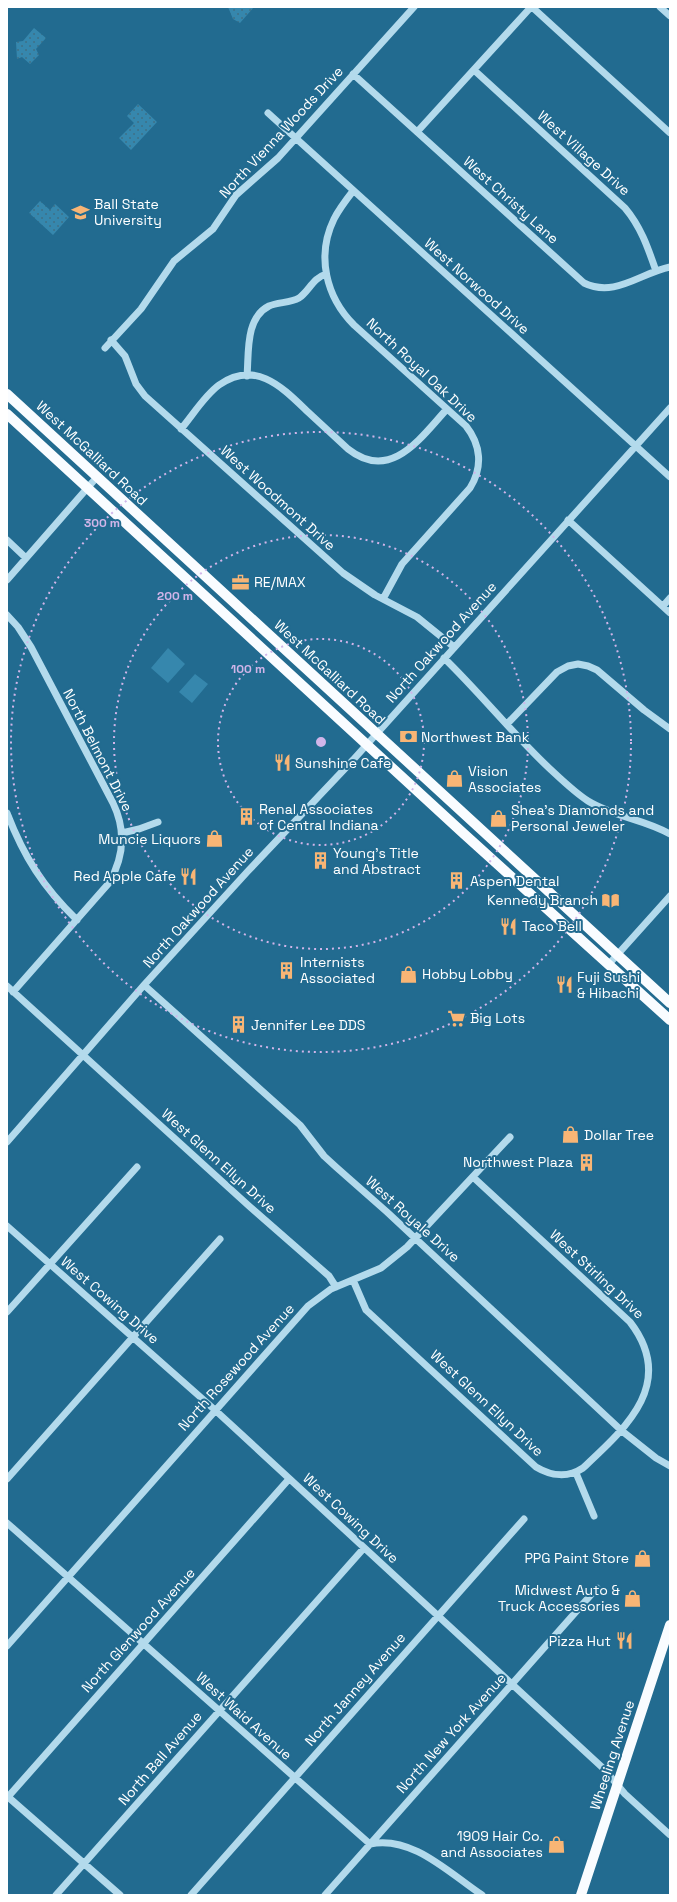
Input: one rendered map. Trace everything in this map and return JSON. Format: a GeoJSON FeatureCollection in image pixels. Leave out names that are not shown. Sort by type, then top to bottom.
{"type":"FeatureCollection","features":[{"type":"Feature","properties":{"kind":"main road","name":"West McGalliard Road"},"geometry":{"type":"LineString","coordinates":[[7,394],[670,1003]]}},
{"type":"Feature","properties":{"kind":"main road","name":"West McGalliard Road"},"geometry":{"type":"LineString","coordinates":[[7,414],[463,833],[670,1020]]}},
{"type":"Feature","properties":{"kind":"main road","name":"Wheeling Avenue"},"geometry":{"type":"LineString","coordinates":[[581,1895],[670,1624]]}},
{"type":"Feature","properties":{"kind":"street","name":"North Vienna Woods Drive"},"geometry":{"type":"LineString","coordinates":[[105,348],[141,309],[174,261],[213,229],[236,195],[266,169],[296,139],[414,7]]}},
{"type":"Feature","properties":{"kind":"street"},"geometry":{"type":"LineString","coordinates":[[417,132],[531,7],[670,133]]}},
{"type":"Feature","properties":{"kind":"street"},"geometry":{"type":"LineString","coordinates":[[660,7],[670,16]]}},
{"type":"Feature","properties":{"kind":"street","name":"West Village Drive"},"geometry":{"type":"LineString","coordinates":[[474,70],[625,208],[636,221],[644,236],[656,270]]}},
{"type":"Feature","properties":{"kind":"street","name":"West Christy Lane"},"geometry":{"type":"LineString","coordinates":[[353,74],[584,283],[598,288],[611,288],[656,270],[670,268]]}},
{"type":"Feature","properties":{"kind":"street","name":"West Norwood Drive"},"geometry":{"type":"LineString","coordinates":[[268,113],[635,447],[670,477]]}},
{"type":"Feature","properties":{"kind":"street","name":"North Royal Oak Drive"},"geometry":{"type":"LineString","coordinates":[[353,191],[332,223],[327,244],[326,274],[335,300],[346,317],[447,409],[472,434],[478,451],[477,474],[466,493],[402,564],[383,599]]}},
{"type":"Feature","properties":{"kind":"street"},"geometry":{"type":"LineString","coordinates":[[248,376],[250,341],[256,319],[269,306],[300,297],[318,278],[326,274]]}},
{"type":"Feature","properties":{"kind":"street","name":"West Woodmont Drive"},"geometry":{"type":"LineString","coordinates":[[111,340],[125,356],[138,388],[182,429],[332,563],[356,582],[383,599],[417,617],[454,647]]}},
{"type":"Feature","properties":{"kind":"street"},"geometry":{"type":"LineString","coordinates":[[182,429],[219,386],[237,377],[248,376],[261,377],[280,386],[348,449],[360,456],[373,460],[387,460],[404,454],[447,409]]}},
{"type":"Feature","properties":{"kind":"street","name":"North Oakwood Avenue"},"geometry":{"type":"LineString","coordinates":[[7,1142],[144,985],[367,744],[670,408]]}},
{"type":"Feature","properties":{"kind":"street"},"geometry":{"type":"LineString","coordinates":[[7,580],[97,477]]}},
{"type":"Feature","properties":{"kind":"street"},"geometry":{"type":"LineString","coordinates":[[568,520],[670,613]]}},
{"type":"Feature","properties":{"kind":"street"},"geometry":{"type":"LineString","coordinates":[[7,540],[26,558]]}},
{"type":"Feature","properties":{"kind":"street"},"geometry":{"type":"LineString","coordinates":[[662,606],[670,598]]}},
{"type":"Feature","properties":{"kind":"street","name":"North Belmont Drive"},"geometry":{"type":"LineString","coordinates":[[7,615],[25,638],[52,688],[113,804],[122,832],[121,852],[114,876],[105,889],[13,992]]}},
{"type":"Feature","properties":{"kind":"street"},"geometry":{"type":"LineString","coordinates":[[444,658],[529,749],[580,796],[606,811],[653,826],[670,834]]}},
{"type":"Feature","properties":{"kind":"street"},"geometry":{"type":"LineString","coordinates":[[507,724],[557,672],[568,666],[578,664],[598,670],[644,710],[670,729]]}},
{"type":"Feature","properties":{"kind":"street"},"geometry":{"type":"LineString","coordinates":[[7,813],[18,841],[32,866],[56,899],[77,920]]}},
{"type":"Feature","properties":{"kind":"street"},"geometry":{"type":"LineString","coordinates":[[122,832],[140,829],[158,822]]}},
{"type":"Feature","properties":{"kind":"street"},"geometry":{"type":"LineString","coordinates":[[609,964],[670,896]]}},
{"type":"Feature","properties":{"kind":"street","name":"West Royale Drive"},"geometry":{"type":"LineString","coordinates":[[144,985],[300,1126],[332,1163],[416,1238],[622,1431],[650,1454],[670,1466]]}},
{"type":"Feature","properties":{"kind":"street","name":"West Glenn Ellyn Drive"},"geometry":{"type":"LineString","coordinates":[[7,986],[328,1276],[336,1287]]}},
{"type":"Feature","properties":{"kind":"street","name":"North Rosewood Avenue"},"geometry":{"type":"LineString","coordinates":[[7,1646],[308,1306],[336,1287],[381,1268],[407,1247],[510,1137]]}},
{"type":"Feature","properties":{"kind":"street"},"geometry":{"type":"LineString","coordinates":[[7,1312],[137,1167]]}},
{"type":"Feature","properties":{"kind":"street","name":"West Stirling Drive"},"geometry":{"type":"LineString","coordinates":[[473,1177],[630,1322],[642,1336],[648,1348],[652,1364],[651,1383],[642,1407],[622,1431]]}},
{"type":"Feature","properties":{"kind":"street","name":"West Cowing Drive"},"geometry":{"type":"LineString","coordinates":[[7,1226],[215,1410],[604,1769],[617,1786],[670,1833]]}},
{"type":"Feature","properties":{"kind":"street"},"geometry":{"type":"LineString","coordinates":[[7,1479],[220,1239]]}},
{"type":"Feature","properties":{"kind":"street","name":"West Glenn Ellyn Drive"},"geometry":{"type":"LineString","coordinates":[[353,1280],[366,1310],[531,1462],[542,1470],[552,1474],[562,1475],[576,1473]]}},
{"type":"Feature","properties":{"kind":"street"},"geometry":{"type":"LineString","coordinates":[[594,1516],[576,1473],[622,1431]]}},
{"type":"Feature","properties":{"kind":"street","name":"North Glenwood Avenue"},"geometry":{"type":"LineString","coordinates":[[7,1797],[289,1479]]}},
{"type":"Feature","properties":{"kind":"street","name":"North Janney Avenue"},"geometry":{"type":"LineString","coordinates":[[191,1895],[437,1615],[524,1519]]}},
{"type":"Feature","properties":{"kind":"street","name":"West Waid Avenue"},"geometry":{"type":"LineString","coordinates":[[7,1523],[370,1844]]}},
{"type":"Feature","properties":{"kind":"street","name":"North Ball Avenue"},"geometry":{"type":"LineString","coordinates":[[56,1895],[364,1548]]}},
{"type":"Feature","properties":{"kind":"street","name":"North New York Avenue"},"geometry":{"type":"LineString","coordinates":[[325,1895],[597,1588]]}},
{"type":"Feature","properties":{"kind":"street"},"geometry":{"type":"LineString","coordinates":[[7,1797],[120,1895]]}},
{"type":"Feature","properties":{"kind":"street"},"geometry":{"type":"LineString","coordinates":[[370,1844],[387,1842],[403,1845],[414,1850],[482,1895]]}},
{"type":"Feature","properties":{"kind":"shaded area"},"geometry":{"type":"Polygon","coordinates":[[[228,7],[254,7],[240,23],[233,19],[228,7]]]}},
{"type":"Feature","properties":{"kind":"shaded area"},"geometry":{"type":"Polygon","coordinates":[[[34,28],[46,38],[36,49],[39,55],[30,64],[22,57],[17,59],[16,42],[23,41],[34,28]]]}},
{"type":"Feature","properties":{"kind":"shaded area"},"geometry":{"type":"Polygon","coordinates":[[[138,104],[157,122],[131,150],[119,138],[134,123],[127,116],[138,104]]]}},
{"type":"Feature","properties":{"kind":"shaded area"},"geometry":{"type":"Polygon","coordinates":[[[40,201],[50,210],[55,204],[69,217],[53,235],[29,213],[40,201]]]}},
{"type":"Feature","properties":{"kind":"shaded area"},"geometry":{"type":"Polygon","coordinates":[[[168,648],[185,664],[168,683],[151,668],[168,648]]]}},
{"type":"Feature","properties":{"kind":"shaded area"},"geometry":{"type":"Polygon","coordinates":[[[195,674],[208,684],[192,703],[179,692],[195,674]]]}},
{"type":"Feature","properties":{"kind":"place","name":"Ball State University"},"geometry":{"type":"Point","coordinates":[81,212]}},
{"type":"Feature","properties":{"kind":"place","name":"RE/MAX"},"geometry":{"type":"Point","coordinates":[241,582]}},
{"type":"Feature","properties":{"kind":"place","name":"Northwest Bank"},"geometry":{"type":"Point","coordinates":[408,737]}},
{"type":"Feature","properties":{"kind":"place","name":"Sunshine Cafe"},"geometry":{"type":"Point","coordinates":[282,763]}},
{"type":"Feature","properties":{"kind":"place","name":"Vision Associates"},"geometry":{"type":"Point","coordinates":[455,779]}},
{"type":"Feature","properties":{"kind":"place","name":"Renal Associates of Central Indiana"},"geometry":{"type":"Point","coordinates":[246,817]}},
{"type":"Feature","properties":{"kind":"place","name":"Shea's Diamonds and Personal Jeweler"},"geometry":{"type":"Point","coordinates":[498,818]}},
{"type":"Feature","properties":{"kind":"place","name":"Muncie Liquors"},"geometry":{"type":"Point","coordinates":[214,839]}},
{"type":"Feature","properties":{"kind":"place","name":"Young's Title and Abstract"},"geometry":{"type":"Point","coordinates":[320,861]}},
{"type":"Feature","properties":{"kind":"place","name":"Red Apple Cafe"},"geometry":{"type":"Point","coordinates":[189,876]}},
{"type":"Feature","properties":{"kind":"place","name":"Aspen Dental"},"geometry":{"type":"Point","coordinates":[457,881]}},
{"type":"Feature","properties":{"kind":"place","name":"Kennedy Branch"},"geometry":{"type":"Point","coordinates":[611,900]}},
{"type":"Feature","properties":{"kind":"place","name":"Taco Bell"},"geometry":{"type":"Point","coordinates":[509,926]}},
{"type":"Feature","properties":{"kind":"place","name":"Internists Associated"},"geometry":{"type":"Point","coordinates":[287,970]}},
{"type":"Feature","properties":{"kind":"place","name":"Hobby Lobby"},"geometry":{"type":"Point","coordinates":[409,974]}},
{"type":"Feature","properties":{"kind":"place","name":"Fuji Sushi & Hibachi"},"geometry":{"type":"Point","coordinates":[564,985]}},
{"type":"Feature","properties":{"kind":"place","name":"Big Lots"},"geometry":{"type":"Point","coordinates":[457,1018]}},
{"type":"Feature","properties":{"kind":"place","name":"Jennifer Lee DDS"},"geometry":{"type":"Point","coordinates":[238,1025]}},
{"type":"Feature","properties":{"kind":"place","name":"Dollar Tree"},"geometry":{"type":"Point","coordinates":[571,1135]}},
{"type":"Feature","properties":{"kind":"place","name":"Northwest Plaza"},"geometry":{"type":"Point","coordinates":[586,1162]}},
{"type":"Feature","properties":{"kind":"place","name":"PPG Paint Store"},"geometry":{"type":"Point","coordinates":[642,1558]}},
{"type":"Feature","properties":{"kind":"place","name":"Midwest Auto & Truck Accessories"},"geometry":{"type":"Point","coordinates":[633,1598]}},
{"type":"Feature","properties":{"kind":"place","name":"Pizza Hut"},"geometry":{"type":"Point","coordinates":[624,1641]}},
{"type":"Feature","properties":{"kind":"place","name":"1909 Hair Co. and Associates"},"geometry":{"type":"Point","coordinates":[556,1844]}}]}
